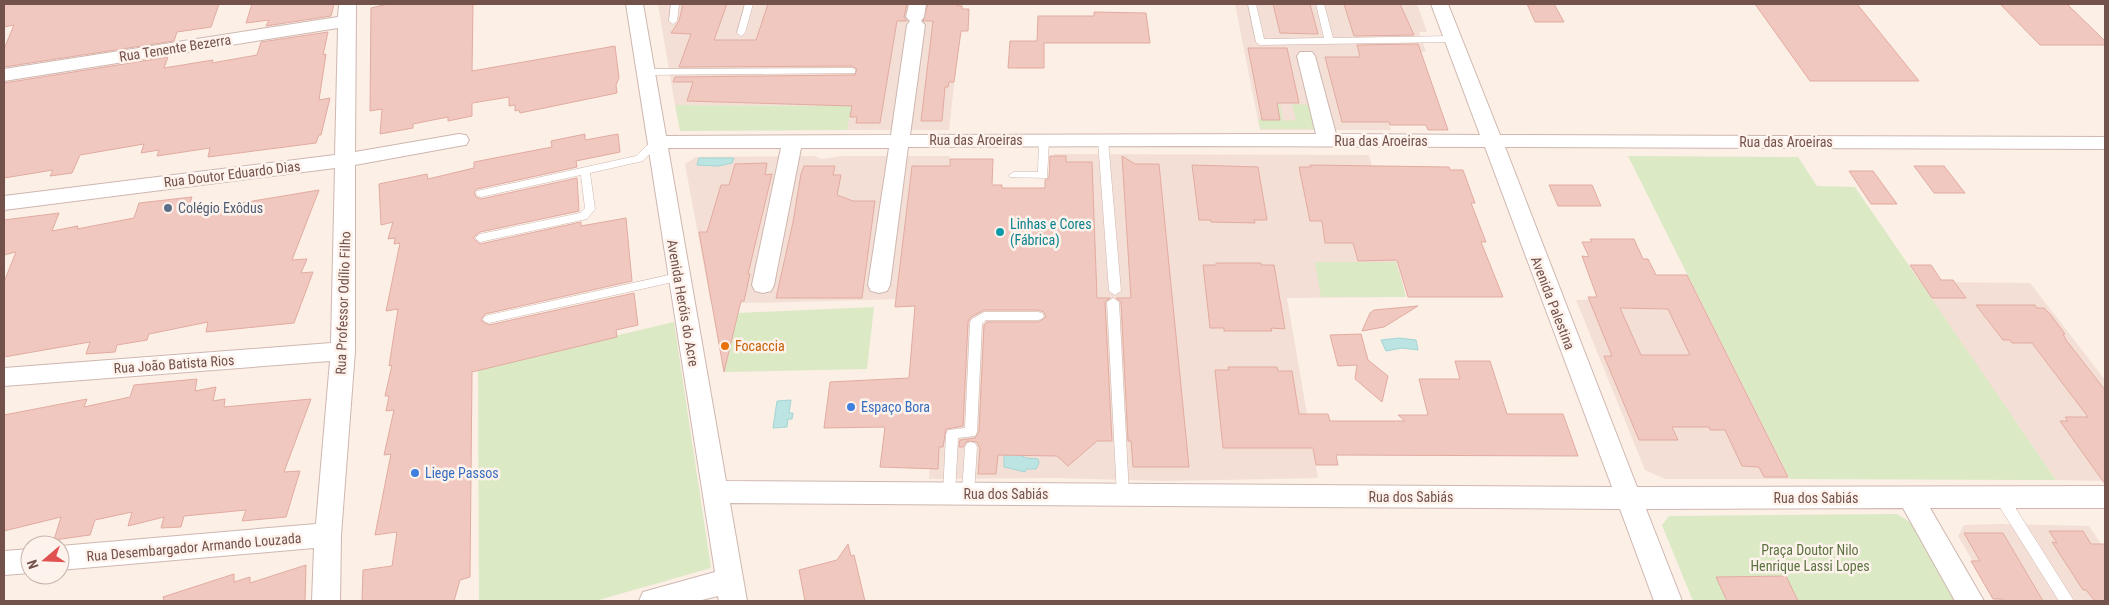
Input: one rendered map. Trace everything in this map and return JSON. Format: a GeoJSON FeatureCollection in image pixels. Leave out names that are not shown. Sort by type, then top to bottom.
{"type":"FeatureCollection","features":[{"type":"Feature","properties":{"kind":"street","name":"Avenida Heróis do Acre"},"geometry":{"type":"LineString","coordinates":[[634,4],[731,591]]}},
{"type":"Feature","properties":{"kind":"street","name":"Avenida Palestina"},"geometry":{"type":"LineString","coordinates":[[1440,4],[1668,601]]}},
{"type":"Feature","properties":{"kind":"street","name":"Rua Tenente Bezerra"},"geometry":{"type":"LineString","coordinates":[[4,75],[347,12]]}},
{"type":"Feature","properties":{"kind":"street","name":"Rua Professor Odílio Filho"},"geometry":{"type":"LineString","coordinates":[[326,601],[328,535],[343,351],[347,12]]}},
{"type":"Feature","properties":{"kind":"street"},"geometry":{"type":"LineString","coordinates":[[879,286],[916,15]]}},
{"type":"Feature","properties":{"kind":"street"},"geometry":{"type":"LineString","coordinates":[[1306,56],[1328,141]]}},
{"type":"Feature","properties":{"kind":"street","name":"Rua Doutor Eduardo Dias"},"geometry":{"type":"LineString","coordinates":[[4,203],[346,160],[459,140]]}},
{"type":"Feature","properties":{"kind":"street"},"geometry":{"type":"LineString","coordinates":[[764,285],[793,140]]}},
{"type":"Feature","properties":{"kind":"street","name":"Rua das Aroeiras"},"geometry":{"type":"LineString","coordinates":[[656,142],[1103,140],[2105,143]]}},
{"type":"Feature","properties":{"kind":"street","name":"Rua João Batista Rios"},"geometry":{"type":"LineString","coordinates":[[4,377],[343,351]]}},
{"type":"Feature","properties":{"kind":"street","name":"Rua dos Sabiás"},"geometry":{"type":"LineString","coordinates":[[716,492],[959,482],[1123,495],[1629,498],[2105,497]]}},
{"type":"Feature","properties":{"kind":"street"},"geometry":{"type":"LineString","coordinates":[[1910,497],[1970,601]]}},
{"type":"Feature","properties":{"kind":"street","name":"Rua Desembargador Armando Louzada"},"geometry":{"type":"LineString","coordinates":[[70,557],[328,535]]}},
{"type":"Feature","properties":{"kind":"street"},"geometry":{"type":"LineString","coordinates":[[4,563],[20,562]]}},
{"type":"Feature","properties":{"kind":"street"},"geometry":{"type":"LineString","coordinates":[[653,601],[731,591]]}},
{"type":"Feature","properties":{"kind":"lane"},"geometry":{"type":"LineString","coordinates":[[673,21],[675,4]]}},
{"type":"Feature","properties":{"kind":"lane"},"geometry":{"type":"LineString","coordinates":[[741,33],[750,4]]}},
{"type":"Feature","properties":{"kind":"lane"},"geometry":{"type":"LineString","coordinates":[[1252,4],[1260,42],[1453,39]]}},
{"type":"Feature","properties":{"kind":"lane"},"geometry":{"type":"LineString","coordinates":[[1320,4],[1329,41]]}},
{"type":"Feature","properties":{"kind":"lane"},"geometry":{"type":"LineString","coordinates":[[644,72],[852,71]]}},
{"type":"Feature","properties":{"kind":"lane"},"geometry":{"type":"LineString","coordinates":[[1014,175],[1043,176],[1044,140]]}},
{"type":"Feature","properties":{"kind":"lane"},"geometry":{"type":"LineString","coordinates":[[1103,140],[1114,296],[1123,495]]}},
{"type":"Feature","properties":{"kind":"lane"},"geometry":{"type":"LineString","coordinates":[[481,193],[639,158],[656,142]]}},
{"type":"Feature","properties":{"kind":"lane"},"geometry":{"type":"LineString","coordinates":[[480,238],[583,216],[590,209],[585,170]]}},
{"type":"Feature","properties":{"kind":"lane"},"geometry":{"type":"LineString","coordinates":[[489,319],[678,277]]}},
{"type":"Feature","properties":{"kind":"lane"},"geometry":{"type":"LineString","coordinates":[[959,482],[952,434],[971,432],[976,322],[984,316],[1038,316]]}},
{"type":"Feature","properties":{"kind":"lane"},"geometry":{"type":"LineString","coordinates":[[959,482],[971,447]]}},
{"type":"Feature","properties":{"kind":"lane"},"geometry":{"type":"LineString","coordinates":[[2001,497],[2067,601]]}},
{"type":"Feature","properties":{"kind":"shaded area"},"geometry":{"type":"Polygon","coordinates":[[[659,4],[963,4],[949,130],[847,130],[852,106],[675,105],[659,4]]]}},
{"type":"Feature","properties":{"kind":"shaded area"},"geometry":{"type":"Polygon","coordinates":[[[1235,4],[1417,4],[1427,32],[1419,32],[1426,52],[1368,53],[1391,130],[1260,130],[1235,4]]]}},
{"type":"Feature","properties":{"kind":"shaded area"},"geometry":{"type":"Polygon","coordinates":[[[1054,154],[1369,155],[1406,297],[1287,298],[1318,478],[1163,481],[1057,478],[929,479],[939,298],[1056,298],[1054,154]]]}},
{"type":"Feature","properties":{"kind":"shaded area"},"geometry":{"type":"Polygon","coordinates":[[[815,156],[821,159],[843,156],[950,156],[939,298],[711,304],[685,164],[696,157],[815,156]]]}},
{"type":"Feature","properties":{"kind":"shaded area"},"geometry":{"type":"Polygon","coordinates":[[[1919,282],[2030,283],[2105,380],[2105,481],[2056,480],[1919,282]]]}},
{"type":"Feature","properties":{"kind":"shaded area"},"geometry":{"type":"Polygon","coordinates":[[[1699,298],[1790,479],[1665,479],[1645,470],[1576,300],[1699,298]]]}},
{"type":"Feature","properties":{"kind":"shaded area"},"geometry":{"type":"Polygon","coordinates":[[[1964,525],[2089,526],[2105,550],[2105,601],[1996,601],[1958,536],[1964,525]]]}},
{"type":"Feature","properties":{"kind":"green space"},"geometry":{"type":"Polygon","coordinates":[[[1277,104],[1280,104],[1283,121],[1296,120],[1292,104],[1309,105],[1314,129],[1261,129],[1258,119],[1281,120],[1277,104]]]}},
{"type":"Feature","properties":{"kind":"green space"},"geometry":{"type":"Polygon","coordinates":[[[675,105],[852,106],[847,130],[680,131],[675,105]]]}},
{"type":"Feature","properties":{"kind":"green space"},"geometry":{"type":"Polygon","coordinates":[[[1628,156],[1798,157],[1817,186],[1855,187],[2056,480],[1790,479],[1628,156]]]}},
{"type":"Feature","properties":{"kind":"green space"},"geometry":{"type":"Polygon","coordinates":[[[1315,262],[1396,262],[1406,297],[1321,297],[1315,262]]]}},
{"type":"Feature","properties":{"kind":"green space"},"geometry":{"type":"Polygon","coordinates":[[[874,307],[867,369],[724,372],[738,313],[874,307]]]}},
{"type":"Feature","properties":{"kind":"green space"},"geometry":{"type":"Polygon","coordinates":[[[674,322],[711,568],[595,601],[479,601],[478,368],[674,322]]]}},
{"type":"Feature","properties":{"kind":"green space","name":"Praça Doutor Nilo Henrique Lassi Lopes"},"geometry":{"type":"Polygon","coordinates":[[[1897,514],[1916,526],[1958,601],[1693,601],[1662,525],[1669,516],[1897,514]]]}},
{"type":"Feature","properties":{"kind":"water"},"geometry":{"type":"Polygon","coordinates":[[[699,158],[734,158],[732,163],[718,166],[697,165],[699,158]]]}},
{"type":"Feature","properties":{"kind":"water"},"geometry":{"type":"Polygon","coordinates":[[[1399,338],[1416,340],[1418,350],[1402,348],[1386,351],[1381,340],[1399,338]]]}},
{"type":"Feature","properties":{"kind":"water"},"geometry":{"type":"Polygon","coordinates":[[[791,400],[789,413],[793,413],[792,419],[788,419],[787,427],[773,428],[777,401],[791,400]]]}},
{"type":"Feature","properties":{"kind":"water"},"geometry":{"type":"Polygon","coordinates":[[[1004,447],[1026,458],[1038,459],[1039,463],[1036,469],[1026,469],[1025,472],[1004,467],[1004,447]]]}},
{"type":"Feature","properties":{"kind":"building"},"geometry":{"type":"Polygon","coordinates":[[[4,4],[219,4],[211,27],[177,32],[174,41],[4,67],[4,49],[14,25],[4,27],[4,4]]]}},
{"type":"Feature","properties":{"kind":"building"},"geometry":{"type":"Polygon","coordinates":[[[252,4],[334,4],[331,16],[266,26],[269,20],[246,23],[252,4]]]}},
{"type":"Feature","properties":{"kind":"building"},"geometry":{"type":"Polygon","coordinates":[[[388,4],[473,4],[472,71],[615,46],[619,78],[616,85],[617,93],[520,113],[519,110],[515,111],[515,105],[509,106],[509,97],[472,103],[472,116],[448,121],[448,117],[413,124],[413,128],[380,134],[382,109],[370,111],[371,8],[388,4]]]}},
{"type":"Feature","properties":{"kind":"building"},"geometry":{"type":"Polygon","coordinates":[[[683,4],[727,4],[714,40],[756,40],[768,4],[907,4],[904,17],[907,21],[897,21],[880,123],[856,123],[857,117],[850,117],[852,106],[687,101],[693,82],[673,82],[675,77],[855,75],[857,69],[852,66],[679,67],[691,34],[671,33],[679,21],[683,4]]]}},
{"type":"Feature","properties":{"kind":"building"},"geometry":{"type":"Polygon","coordinates":[[[928,4],[957,4],[957,6],[962,6],[962,9],[969,9],[968,31],[961,31],[954,82],[949,82],[948,87],[945,87],[942,121],[921,121],[933,21],[923,21],[928,4]]]}},
{"type":"Feature","properties":{"kind":"building"},"geometry":{"type":"Polygon","coordinates":[[[1273,4],[1310,4],[1318,34],[1280,33],[1273,4]]]}},
{"type":"Feature","properties":{"kind":"building"},"geometry":{"type":"Polygon","coordinates":[[[1344,4],[1400,4],[1414,35],[1354,36],[1344,4]]]}},
{"type":"Feature","properties":{"kind":"building"},"geometry":{"type":"Polygon","coordinates":[[[1527,4],[1554,4],[1564,22],[1535,22],[1527,4]]]}},
{"type":"Feature","properties":{"kind":"building"},"geometry":{"type":"Polygon","coordinates":[[[1755,4],[1857,4],[1919,81],[1810,81],[1755,4]]]}},
{"type":"Feature","properties":{"kind":"building"},"geometry":{"type":"Polygon","coordinates":[[[2000,4],[2067,4],[2105,41],[2105,45],[2040,45],[2000,4]]]}},
{"type":"Feature","properties":{"kind":"building"},"geometry":{"type":"Polygon","coordinates":[[[1094,12],[1146,13],[1150,43],[1044,43],[1044,68],[1008,68],[1010,41],[1037,41],[1038,16],[1094,16],[1094,12]]]}},
{"type":"Feature","properties":{"kind":"building"},"geometry":{"type":"Polygon","coordinates":[[[328,32],[323,55],[326,54],[319,100],[330,98],[321,135],[319,135],[316,143],[208,157],[210,148],[157,156],[159,150],[141,153],[144,144],[80,155],[72,173],[50,176],[53,170],[4,178],[4,83],[168,57],[164,68],[213,60],[212,63],[257,55],[261,42],[328,32]]]}},
{"type":"Feature","properties":{"kind":"building"},"geometry":{"type":"Polygon","coordinates":[[[1418,44],[1448,130],[1428,130],[1426,125],[1390,125],[1389,122],[1342,122],[1325,57],[1360,57],[1357,45],[1418,44]]]}},
{"type":"Feature","properties":{"kind":"building"},"geometry":{"type":"Polygon","coordinates":[[[1248,48],[1287,48],[1299,103],[1277,103],[1280,120],[1262,120],[1248,48]]]}},
{"type":"Feature","properties":{"kind":"building"},"geometry":{"type":"Polygon","coordinates":[[[585,134],[585,140],[618,134],[620,152],[576,161],[577,167],[477,189],[474,192],[476,197],[481,199],[577,178],[579,211],[480,232],[473,238],[480,244],[581,222],[581,226],[626,218],[632,281],[485,314],[481,320],[489,325],[634,293],[638,325],[616,330],[617,337],[472,372],[470,577],[460,580],[454,601],[362,601],[363,570],[392,566],[397,532],[375,535],[391,454],[384,455],[394,410],[386,411],[389,396],[385,396],[392,365],[389,366],[398,309],[386,311],[400,243],[394,244],[395,238],[388,239],[393,222],[381,225],[379,184],[427,174],[428,179],[474,168],[474,162],[552,147],[551,141],[585,134]]]}},
{"type":"Feature","properties":{"kind":"building"},"geometry":{"type":"Polygon","coordinates":[[[1050,156],[1066,156],[1066,162],[1092,162],[1097,298],[1110,298],[1105,302],[1112,441],[1097,441],[1068,466],[1057,456],[998,455],[996,474],[978,474],[980,448],[977,442],[967,441],[963,447],[959,447],[960,440],[975,438],[979,432],[984,325],[987,322],[1038,322],[1046,317],[1044,312],[1038,310],[984,310],[971,317],[968,322],[963,426],[946,429],[943,447],[939,447],[938,469],[880,467],[885,427],[824,428],[830,382],[909,378],[915,306],[895,307],[912,166],[950,166],[950,159],[993,159],[992,185],[1002,185],[1002,188],[1045,188],[1045,180],[1049,178],[1050,156]]]}},
{"type":"Feature","properties":{"kind":"building"},"geometry":{"type":"Polygon","coordinates":[[[1122,156],[1135,164],[1159,164],[1189,467],[1133,467],[1131,441],[1128,441],[1121,302],[1116,298],[1131,298],[1122,156]]]}},
{"type":"Feature","properties":{"kind":"building"},"geometry":{"type":"Polygon","coordinates":[[[767,163],[765,175],[772,174],[748,274],[750,274],[744,301],[741,301],[724,372],[699,232],[707,232],[721,185],[729,185],[735,164],[767,163]]]}},
{"type":"Feature","properties":{"kind":"building"},"geometry":{"type":"Polygon","coordinates":[[[1192,165],[1258,167],[1267,220],[1254,220],[1255,223],[1199,220],[1192,165]]]}},
{"type":"Feature","properties":{"kind":"building"},"geometry":{"type":"Polygon","coordinates":[[[1310,165],[1449,167],[1450,170],[1463,170],[1475,203],[1471,203],[1486,242],[1481,242],[1503,297],[1408,297],[1397,260],[1358,261],[1353,243],[1325,243],[1322,221],[1310,221],[1299,167],[1311,167],[1310,165]]]}},
{"type":"Feature","properties":{"kind":"building"},"geometry":{"type":"Polygon","coordinates":[[[804,166],[835,166],[833,175],[841,175],[837,195],[853,201],[875,201],[862,298],[776,298],[804,166]]]}},
{"type":"Feature","properties":{"kind":"building"},"geometry":{"type":"Polygon","coordinates":[[[1914,166],[1944,166],[1965,193],[1934,193],[1914,166]]]}},
{"type":"Feature","properties":{"kind":"building"},"geometry":{"type":"Polygon","coordinates":[[[1849,171],[1873,171],[1897,204],[1871,204],[1849,171]]]}},
{"type":"Feature","properties":{"kind":"building"},"geometry":{"type":"Polygon","coordinates":[[[1549,185],[1592,185],[1601,206],[1558,206],[1549,185]]]}},
{"type":"Feature","properties":{"kind":"building"},"geometry":{"type":"Polygon","coordinates":[[[319,190],[292,260],[307,259],[301,273],[313,272],[294,323],[206,332],[208,322],[149,334],[147,340],[117,345],[115,352],[86,354],[90,342],[4,357],[4,282],[16,252],[4,255],[4,220],[59,213],[52,231],[78,226],[77,229],[134,218],[139,203],[192,197],[187,212],[319,190]]]}},
{"type":"Feature","properties":{"kind":"building"},"geometry":{"type":"Polygon","coordinates":[[[1590,239],[1634,239],[1643,259],[1648,259],[1656,275],[1687,275],[1788,477],[1764,477],[1759,467],[1742,466],[1725,430],[1710,430],[1709,427],[1672,427],[1678,440],[1639,440],[1604,356],[1612,356],[1588,297],[1597,297],[1582,256],[1589,257],[1582,242],[1592,242],[1590,239]],[[1620,308],[1641,355],[1690,355],[1668,309],[1620,308]]]}},
{"type":"Feature","properties":{"kind":"building"},"geometry":{"type":"Polygon","coordinates":[[[1216,263],[1261,263],[1261,265],[1274,265],[1285,329],[1271,328],[1272,331],[1224,331],[1224,328],[1210,328],[1203,265],[1216,265],[1216,263]]]}},
{"type":"Feature","properties":{"kind":"building"},"geometry":{"type":"Polygon","coordinates":[[[1910,265],[1931,265],[1941,280],[1953,280],[1966,298],[1932,298],[1910,265]]]}},
{"type":"Feature","properties":{"kind":"building"},"geometry":{"type":"Polygon","coordinates":[[[1976,305],[2035,305],[2037,308],[2044,308],[2065,334],[2063,334],[2066,340],[2105,390],[2105,484],[2060,421],[2068,421],[2065,417],[2088,417],[2032,343],[2012,343],[2010,340],[2003,340],[1976,305]]]}},
{"type":"Feature","properties":{"kind":"building"},"geometry":{"type":"Polygon","coordinates":[[[1418,306],[1384,327],[1362,331],[1370,313],[1374,310],[1418,306]]]}},
{"type":"Feature","properties":{"kind":"building"},"geometry":{"type":"Polygon","coordinates":[[[1361,334],[1368,360],[1388,376],[1382,402],[1355,379],[1357,365],[1338,366],[1330,335],[1361,334]]]}},
{"type":"Feature","properties":{"kind":"building"},"geometry":{"type":"Polygon","coordinates":[[[1455,361],[1490,361],[1507,414],[1563,414],[1578,456],[1336,455],[1338,465],[1316,465],[1313,448],[1223,448],[1215,370],[1229,370],[1228,367],[1277,367],[1278,371],[1292,371],[1299,414],[1328,414],[1330,421],[1405,421],[1398,415],[1428,415],[1419,379],[1460,379],[1455,361]]]}},
{"type":"Feature","properties":{"kind":"building"},"geometry":{"type":"Polygon","coordinates":[[[197,379],[195,391],[216,387],[213,401],[225,399],[224,407],[311,399],[284,472],[300,471],[286,517],[242,521],[246,510],[184,516],[181,527],[161,528],[164,517],[128,526],[132,512],[95,520],[90,535],[70,538],[70,535],[56,535],[61,517],[4,531],[4,415],[87,399],[84,407],[130,397],[134,385],[197,379]]]}},
{"type":"Feature","properties":{"kind":"building"},"geometry":{"type":"Polygon","coordinates":[[[2049,531],[2083,531],[2091,544],[2105,544],[2105,601],[2095,601],[2086,590],[2083,590],[2052,542],[2057,543],[2049,531]]]}},
{"type":"Feature","properties":{"kind":"building"},"geometry":{"type":"Polygon","coordinates":[[[1964,533],[2003,533],[2043,601],[2004,601],[2002,599],[1993,599],[1971,561],[1980,561],[1964,533]]]}},
{"type":"Feature","properties":{"kind":"building"},"geometry":{"type":"Polygon","coordinates":[[[848,544],[851,556],[854,555],[865,601],[805,601],[799,570],[837,560],[848,544]]]}},
{"type":"Feature","properties":{"kind":"building"},"geometry":{"type":"Polygon","coordinates":[[[306,565],[305,601],[164,601],[163,597],[234,574],[234,582],[250,577],[250,583],[306,565]]]}},
{"type":"Feature","properties":{"kind":"building"},"geometry":{"type":"Polygon","coordinates":[[[1786,576],[1798,601],[1727,601],[1716,577],[1786,576]]]}},
{"type":"Feature","properties":{"kind":"place","name":"Colégio Exôdus"},"geometry":{"type":"Point","coordinates":[168,208]}},
{"type":"Feature","properties":{"kind":"place","name":"Linhas e Cores (Fábrica)"},"geometry":{"type":"Point","coordinates":[1000,232]}},
{"type":"Feature","properties":{"kind":"place","name":"Focaccia"},"geometry":{"type":"Point","coordinates":[725,346]}},
{"type":"Feature","properties":{"kind":"place","name":"Espaço Bora"},"geometry":{"type":"Point","coordinates":[851,407]}},
{"type":"Feature","properties":{"kind":"place","name":"Liege Passos"},"geometry":{"type":"Point","coordinates":[415,473]}}]}
